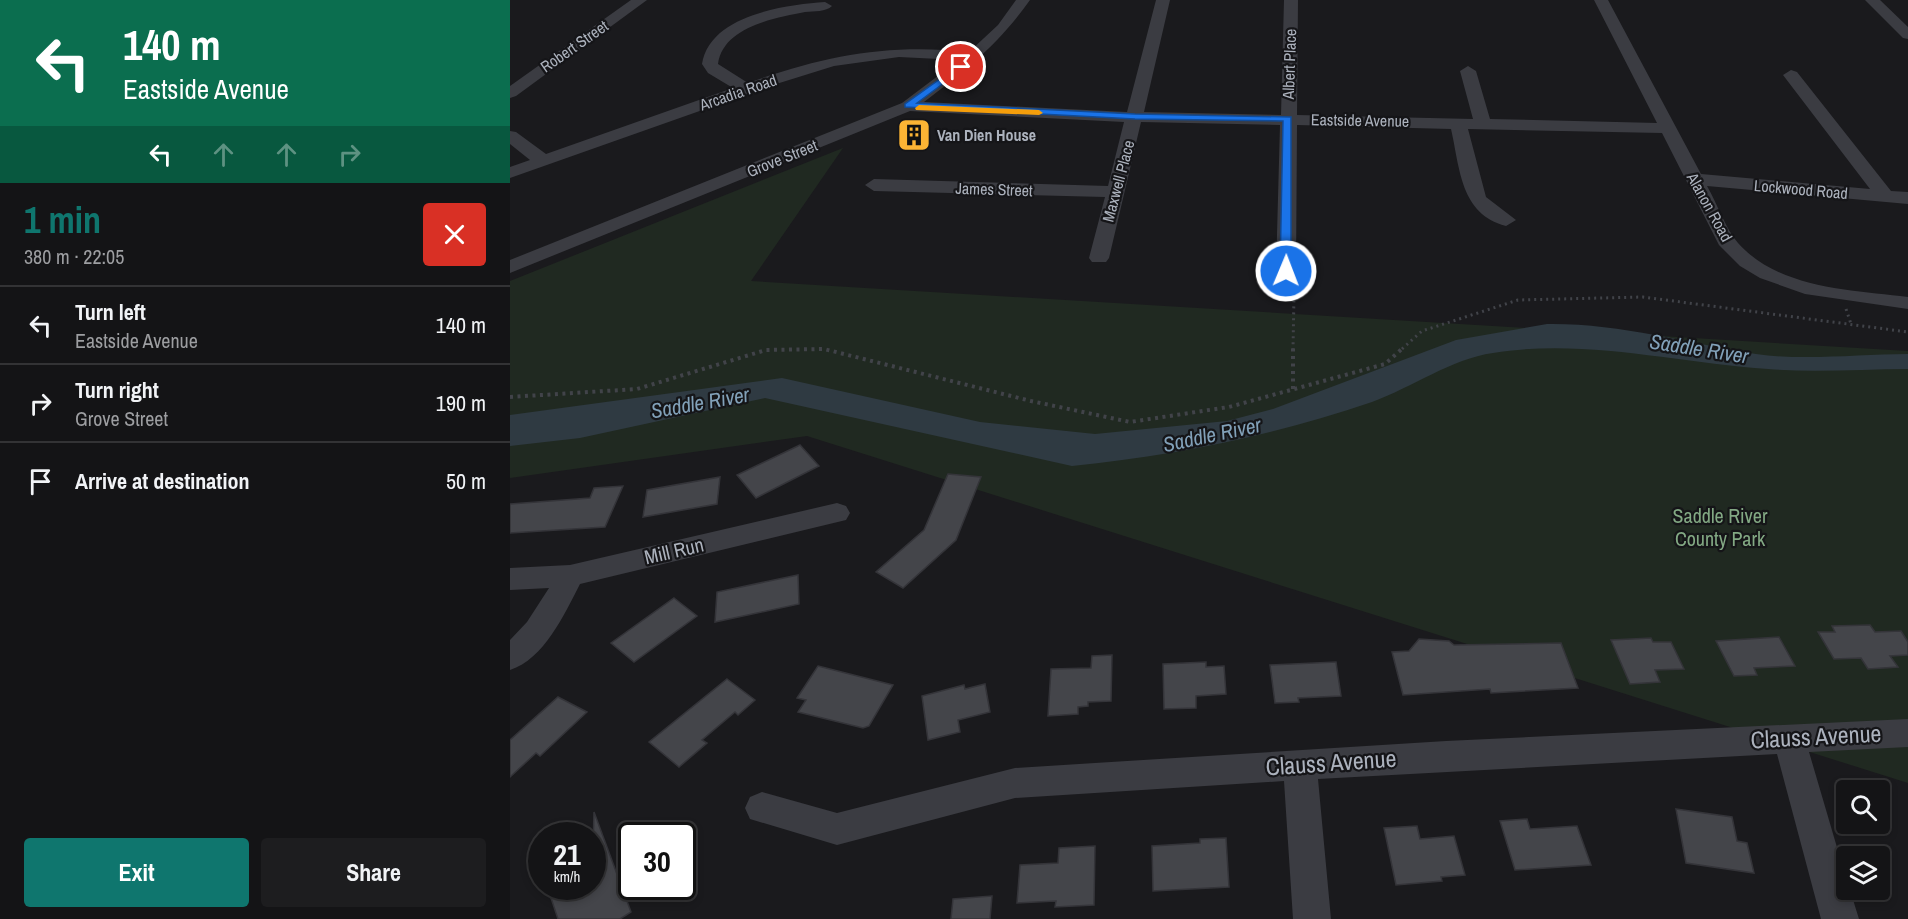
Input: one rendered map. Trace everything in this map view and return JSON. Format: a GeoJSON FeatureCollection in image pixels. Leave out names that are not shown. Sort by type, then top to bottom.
{"type":"FeatureCollection","features":[{"type":"Feature","properties":{"kind":"street","name":"Robert Street"},"geometry":{"type":"LineString","coordinates":[[510,93],[640,0]]}},
{"type":"Feature","properties":{"kind":"street","name":"Grove Street"},"geometry":{"type":"LineString","coordinates":[[510,267],[908,106],[972,57],[1003,28],[1023,0]]}},
{"type":"Feature","properties":{"kind":"street","name":"Maxwell Place"},"geometry":{"type":"LineString","coordinates":[[1099,258],[1163,0]]}},
{"type":"Feature","properties":{"kind":"street","name":"Albert Place"},"geometry":{"type":"LineString","coordinates":[[1286,271],[1292,0]]}},
{"type":"Feature","properties":{"kind":"street","name":"Alanon Road"},"geometry":{"type":"LineString","coordinates":[[1601,0],[1729,245],[1755,267],[1774,277],[1818,290],[1908,303]]}},
{"type":"Feature","properties":{"kind":"street"},"geometry":{"type":"LineString","coordinates":[[1872,0],[1908,35]]}},
{"type":"Feature","properties":{"kind":"street"},"geometry":{"type":"LineString","coordinates":[[746,89],[714,70],[710,64],[711,51],[718,43],[731,33],[767,16],[795,8],[825,6]]}},
{"type":"Feature","properties":{"kind":"street","name":"Arcadia Road"},"geometry":{"type":"LineString","coordinates":[[510,172],[820,64],[857,55],[918,51],[972,57]]}},
{"type":"Feature","properties":{"kind":"street"},"geometry":{"type":"LineString","coordinates":[[1468,71],[1483,123]]}},
{"type":"Feature","properties":{"kind":"street"},"geometry":{"type":"LineString","coordinates":[[1791,75],[1885,196]]}},
{"type":"Feature","properties":{"kind":"street","name":"Eastside Avenue"},"geometry":{"type":"LineString","coordinates":[[908,106],[1135,117],[1288,118],[1668,128]]}},
{"type":"Feature","properties":{"kind":"street"},"geometry":{"type":"LineString","coordinates":[[1458,123],[1477,199],[1493,214],[1506,220]]}},
{"type":"Feature","properties":{"kind":"street"},"geometry":{"type":"LineString","coordinates":[[510,136],[543,161]]}},
{"type":"Feature","properties":{"kind":"street","name":"Lockwood Road"},"geometry":{"type":"LineString","coordinates":[[1695,179],[1908,198]]}},
{"type":"Feature","properties":{"kind":"street","name":"James Street"},"geometry":{"type":"LineString","coordinates":[[874,185],[1114,192]]}},
{"type":"Feature","properties":{"kind":"street","name":"Mill Run"},"geometry":{"type":"LineString","coordinates":[[510,579],[570,576],[837,513]]}},
{"type":"Feature","properties":{"kind":"street"},"geometry":{"type":"LineString","coordinates":[[510,658],[529,642],[547,621],[570,576]]}},
{"type":"Feature","properties":{"kind":"street","name":"Clauss Avenue"},"geometry":{"type":"LineString","coordinates":[[762,808],[837,829],[1015,783],[1300,765],[1908,733]]}},
{"type":"Feature","properties":{"kind":"street"},"geometry":{"type":"LineString","coordinates":[[1789,739],[1840,919]]}},
{"type":"Feature","properties":{"kind":"street"},"geometry":{"type":"LineString","coordinates":[[1300,765],[1312,919]]}},
{"type":"Feature","properties":{"kind":"path"},"geometry":{"type":"LineString","coordinates":[[1286,271],[1294,295],[1293,389]]}},
{"type":"Feature","properties":{"kind":"path"},"geometry":{"type":"LineString","coordinates":[[510,397],[638,389],[766,350],[824,349],[1031,401],[1130,422],[1229,407],[1385,364],[1422,331],[1518,300],[1643,297],[1908,332]]}},
{"type":"Feature","properties":{"kind":"green space","name":"Saddle River County Park"},"geometry":{"type":"Polygon","coordinates":[[[843,148],[751,281],[1908,351],[1908,783],[807,436],[510,478],[510,281],[843,148]]]}},
{"type":"Feature","properties":{"kind":"water","name":"Saddle River"},"geometry":{"type":"Polygon","coordinates":[[[1547,324],[1626,330],[1730,350],[1775,356],[1908,354],[1908,369],[1785,370],[1596,350],[1527,349],[1493,353],[1462,361],[1372,402],[1299,425],[1186,450],[1072,466],[765,398],[580,438],[510,446],[510,415],[782,378],[980,422],[1095,434],[1227,421],[1273,409],[1456,340],[1547,324]]]}},
{"type":"Feature","properties":{"kind":"building"},"geometry":{"type":"Polygon","coordinates":[[[800,445],[819,466],[756,498],[737,475],[800,445]]]}},
{"type":"Feature","properties":{"kind":"building"},"geometry":{"type":"Polygon","coordinates":[[[948,474],[981,477],[956,540],[903,588],[876,572],[924,530],[948,474]]]}},
{"type":"Feature","properties":{"kind":"building"},"geometry":{"type":"Polygon","coordinates":[[[720,477],[717,504],[643,517],[647,490],[720,477]]]}},
{"type":"Feature","properties":{"kind":"building"},"geometry":{"type":"Polygon","coordinates":[[[623,486],[605,527],[510,533],[510,504],[590,498],[594,488],[623,486]]]}},
{"type":"Feature","properties":{"kind":"building"},"geometry":{"type":"Polygon","coordinates":[[[798,575],[799,604],[715,622],[717,592],[798,575]]]}},
{"type":"Feature","properties":{"kind":"building"},"geometry":{"type":"Polygon","coordinates":[[[674,598],[697,616],[634,662],[611,643],[674,598]]]}},
{"type":"Feature","properties":{"kind":"building"},"geometry":{"type":"Polygon","coordinates":[[[1870,625],[1875,632],[1901,631],[1908,642],[1908,655],[1890,656],[1898,667],[1868,669],[1861,658],[1834,659],[1818,632],[1835,632],[1832,626],[1870,625]]]}},
{"type":"Feature","properties":{"kind":"building"},"geometry":{"type":"Polygon","coordinates":[[[1779,637],[1795,666],[1754,668],[1757,675],[1734,676],[1716,641],[1779,637]]]}},
{"type":"Feature","properties":{"kind":"building"},"geometry":{"type":"Polygon","coordinates":[[[1651,638],[1653,642],[1671,642],[1684,669],[1655,670],[1660,682],[1630,684],[1611,640],[1651,638]]]}},
{"type":"Feature","properties":{"kind":"building"},"geometry":{"type":"Polygon","coordinates":[[[1419,639],[1449,641],[1454,645],[1561,643],[1578,688],[1491,693],[1490,689],[1403,695],[1392,652],[1409,651],[1419,639]]]}},
{"type":"Feature","properties":{"kind":"building"},"geometry":{"type":"Polygon","coordinates":[[[1112,655],[1111,701],[1088,702],[1088,706],[1078,707],[1078,714],[1048,716],[1051,669],[1091,668],[1092,656],[1112,655]]]}},
{"type":"Feature","properties":{"kind":"building"},"geometry":{"type":"Polygon","coordinates":[[[1206,662],[1206,667],[1224,666],[1226,694],[1196,696],[1196,708],[1164,709],[1163,664],[1206,662]]]}},
{"type":"Feature","properties":{"kind":"building"},"geometry":{"type":"Polygon","coordinates":[[[1336,662],[1341,696],[1298,698],[1299,702],[1275,703],[1270,665],[1336,662]]]}},
{"type":"Feature","properties":{"kind":"building"},"geometry":{"type":"Polygon","coordinates":[[[818,666],[893,685],[869,726],[863,728],[798,712],[806,700],[797,698],[818,666]]]}},
{"type":"Feature","properties":{"kind":"building"},"geometry":{"type":"Polygon","coordinates":[[[727,679],[755,700],[738,715],[735,712],[702,740],[707,743],[679,767],[649,742],[727,679]]]}},
{"type":"Feature","properties":{"kind":"building"},"geometry":{"type":"Polygon","coordinates":[[[985,684],[990,712],[958,720],[960,732],[928,740],[922,696],[964,685],[965,689],[985,684]]]}},
{"type":"Feature","properties":{"kind":"building"},"geometry":{"type":"Polygon","coordinates":[[[558,697],[587,712],[540,756],[536,753],[510,777],[510,740],[558,697]]]}},
{"type":"Feature","properties":{"kind":"building"},"geometry":{"type":"Polygon","coordinates":[[[1676,809],[1732,817],[1737,841],[1747,843],[1754,873],[1686,863],[1676,809]]]}},
{"type":"Feature","properties":{"kind":"building"},"geometry":{"type":"Polygon","coordinates":[[[1527,819],[1530,829],[1577,826],[1591,865],[1515,870],[1500,821],[1527,819]]]}},
{"type":"Feature","properties":{"kind":"building"},"geometry":{"type":"Polygon","coordinates":[[[1417,826],[1420,839],[1454,836],[1465,875],[1441,877],[1442,881],[1396,885],[1384,828],[1417,826]]]}},
{"type":"Feature","properties":{"kind":"building"},"geometry":{"type":"Polygon","coordinates":[[[1226,838],[1229,887],[1153,891],[1152,846],[1200,843],[1200,839],[1226,838]]]}},
{"type":"Feature","properties":{"kind":"building"},"geometry":{"type":"Polygon","coordinates":[[[606,844],[618,877],[618,900],[627,900],[631,912],[620,919],[558,919],[552,900],[606,900],[606,844]]]}},
{"type":"Feature","properties":{"kind":"building"},"geometry":{"type":"Polygon","coordinates":[[[1095,846],[1094,905],[1055,907],[1056,901],[1017,903],[1020,865],[1058,863],[1059,848],[1095,846]]]}},
{"type":"Feature","properties":{"kind":"building"},"geometry":{"type":"Polygon","coordinates":[[[992,896],[990,919],[951,919],[953,899],[992,896]]]}},
{"type":"Feature","properties":{"kind":"slow traffic"},"geometry":{"type":"LineString","coordinates":[[919,108],[1039,113]]}},
{"type":"Feature","properties":{"kind":"place","name":"Van Dien House"},"geometry":{"type":"Point","coordinates":[914,135]}},
{"type":"Feature","properties":{"kind":"route"},"geometry":{"type":"LineString","coordinates":[[961,67],[908,106],[1135,117],[1288,118],[1286,271]]}}]}
